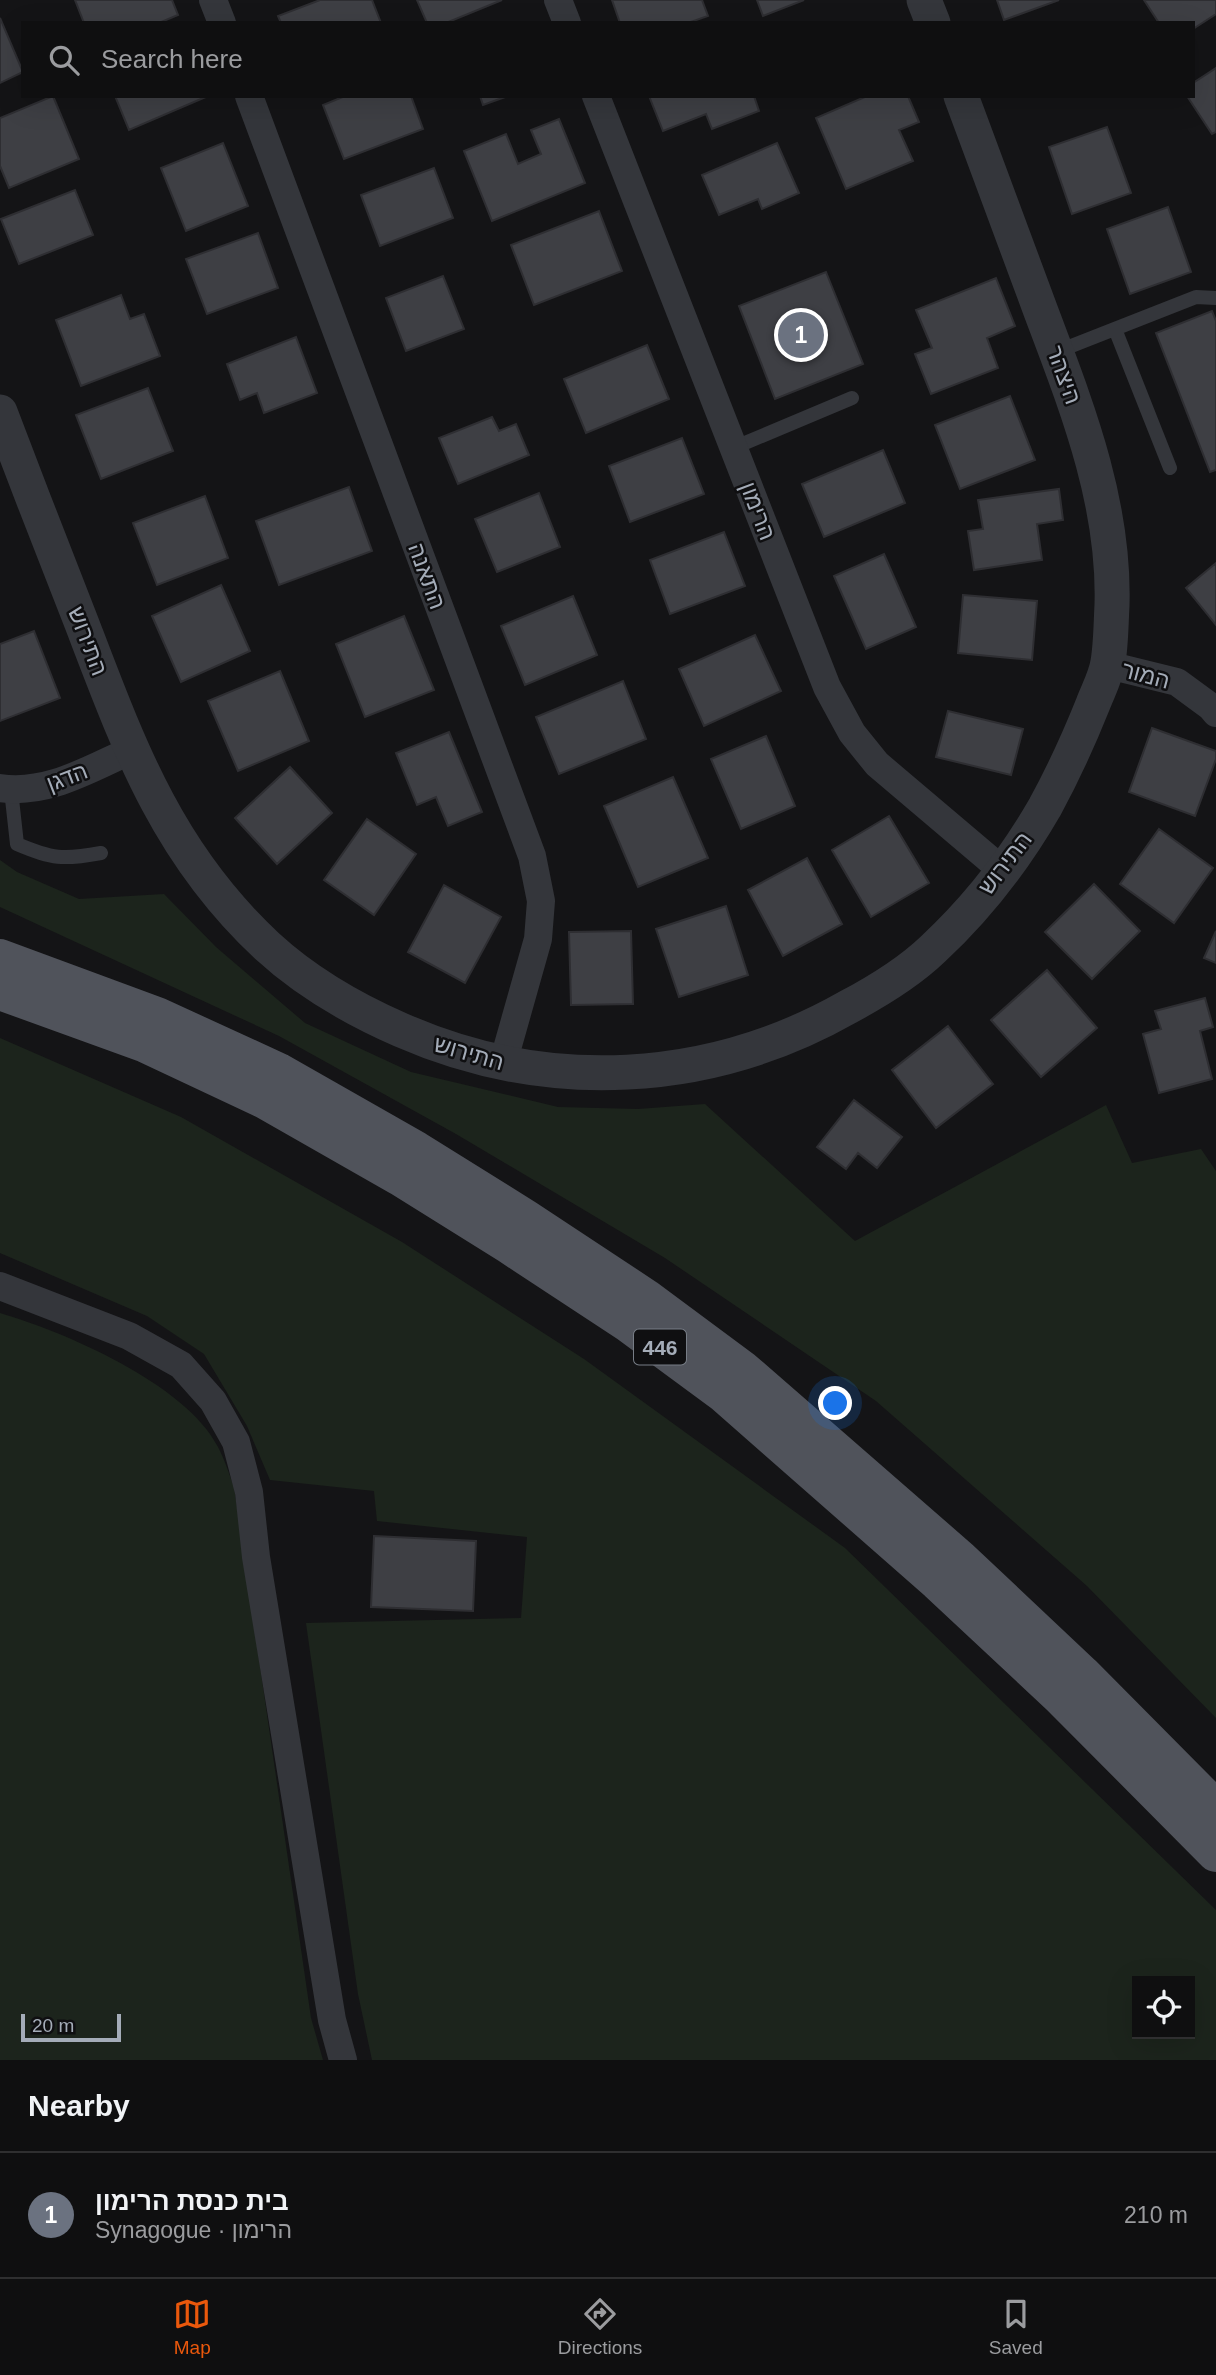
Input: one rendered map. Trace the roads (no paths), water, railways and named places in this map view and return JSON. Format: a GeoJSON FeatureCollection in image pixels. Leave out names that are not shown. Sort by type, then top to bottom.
{"type":"FeatureCollection","features":[{"type":"Feature","properties":{"kind":"main road","name":"446"},"geometry":{"type":"LineString","coordinates":[[0,958],[157,1016],[279,1072],[438,1164],[646,1298],[743,1370],[960,1559],[1082,1674],[1216,1809]]}},
{"type":"Feature","properties":{"kind":"main road","name":"446"},"geometry":{"type":"LineString","coordinates":[[0,991],[146,1044],[265,1100],[411,1184],[629,1324],[724,1394],[939,1582],[1060,1696],[1216,1853]]}},
{"type":"Feature","properties":{"kind":"street"},"geometry":{"type":"LineString","coordinates":[[213,0],[221,21]]}},
{"type":"Feature","properties":{"kind":"street"},"geometry":{"type":"LineString","coordinates":[[558,0],[566,21]]}},
{"type":"Feature","properties":{"kind":"street"},"geometry":{"type":"LineString","coordinates":[[925,0],[932,21]]}},
{"type":"Feature","properties":{"kind":"street","name":"התאנה"},"geometry":{"type":"LineString","coordinates":[[250,98],[532,856],[541,901],[538,940],[503,1063]]}},
{"type":"Feature","properties":{"kind":"street","name":"הרימון"},"geometry":{"type":"LineString","coordinates":[[597,98],[827,687],[852,733],[877,764],[1002,870]]}},
{"type":"Feature","properties":{"kind":"street","name":"היצהר"},"geometry":{"type":"LineString","coordinates":[[962,98],[1076,403],[1095,468],[1109,532],[1112,600],[1108,665]]}},
{"type":"Feature","properties":{"kind":"street","name":"התירוש"},"geometry":{"type":"LineString","coordinates":[[0,412],[150,791],[180,844],[218,894],[268,947],[315,984],[380,1021],[441,1047],[520,1067],[590,1074],[649,1070],[705,1062],[770,1045],[825,1020],[892,981],[931,951],[1024,843],[1056,786],[1108,665]]}},
{"type":"Feature","properties":{"kind":"street","name":"המור"},"geometry":{"type":"LineString","coordinates":[[1108,665],[1177,682],[1216,713]]}},
{"type":"Feature","properties":{"kind":"street","name":"הדגן"},"geometry":{"type":"LineString","coordinates":[[6,789],[24,791],[58,783],[132,750]]}},
{"type":"Feature","properties":{"kind":"street"},"geometry":{"type":"LineString","coordinates":[[0,1286],[129,1336],[181,1365],[213,1401],[236,1442],[249,1492],[256,1557],[322,1960],[332,2020],[343,2060]]}},
{"type":"Feature","properties":{"kind":"lane"},"geometry":{"type":"LineString","coordinates":[[1056,352],[1196,297],[1216,298]]}},
{"type":"Feature","properties":{"kind":"lane"},"geometry":{"type":"LineString","coordinates":[[1115,329],[1170,468]]}},
{"type":"Feature","properties":{"kind":"lane"},"geometry":{"type":"LineString","coordinates":[[733,448],[852,398]]}},
{"type":"Feature","properties":{"kind":"lane"},"geometry":{"type":"LineString","coordinates":[[6,789],[17,844],[45,856],[68,859],[100,853]]}},
{"type":"Feature","properties":{"kind":"place","name":"בית כנסת הרימון"},"geometry":{"type":"Point","coordinates":[801,335]}}]}
